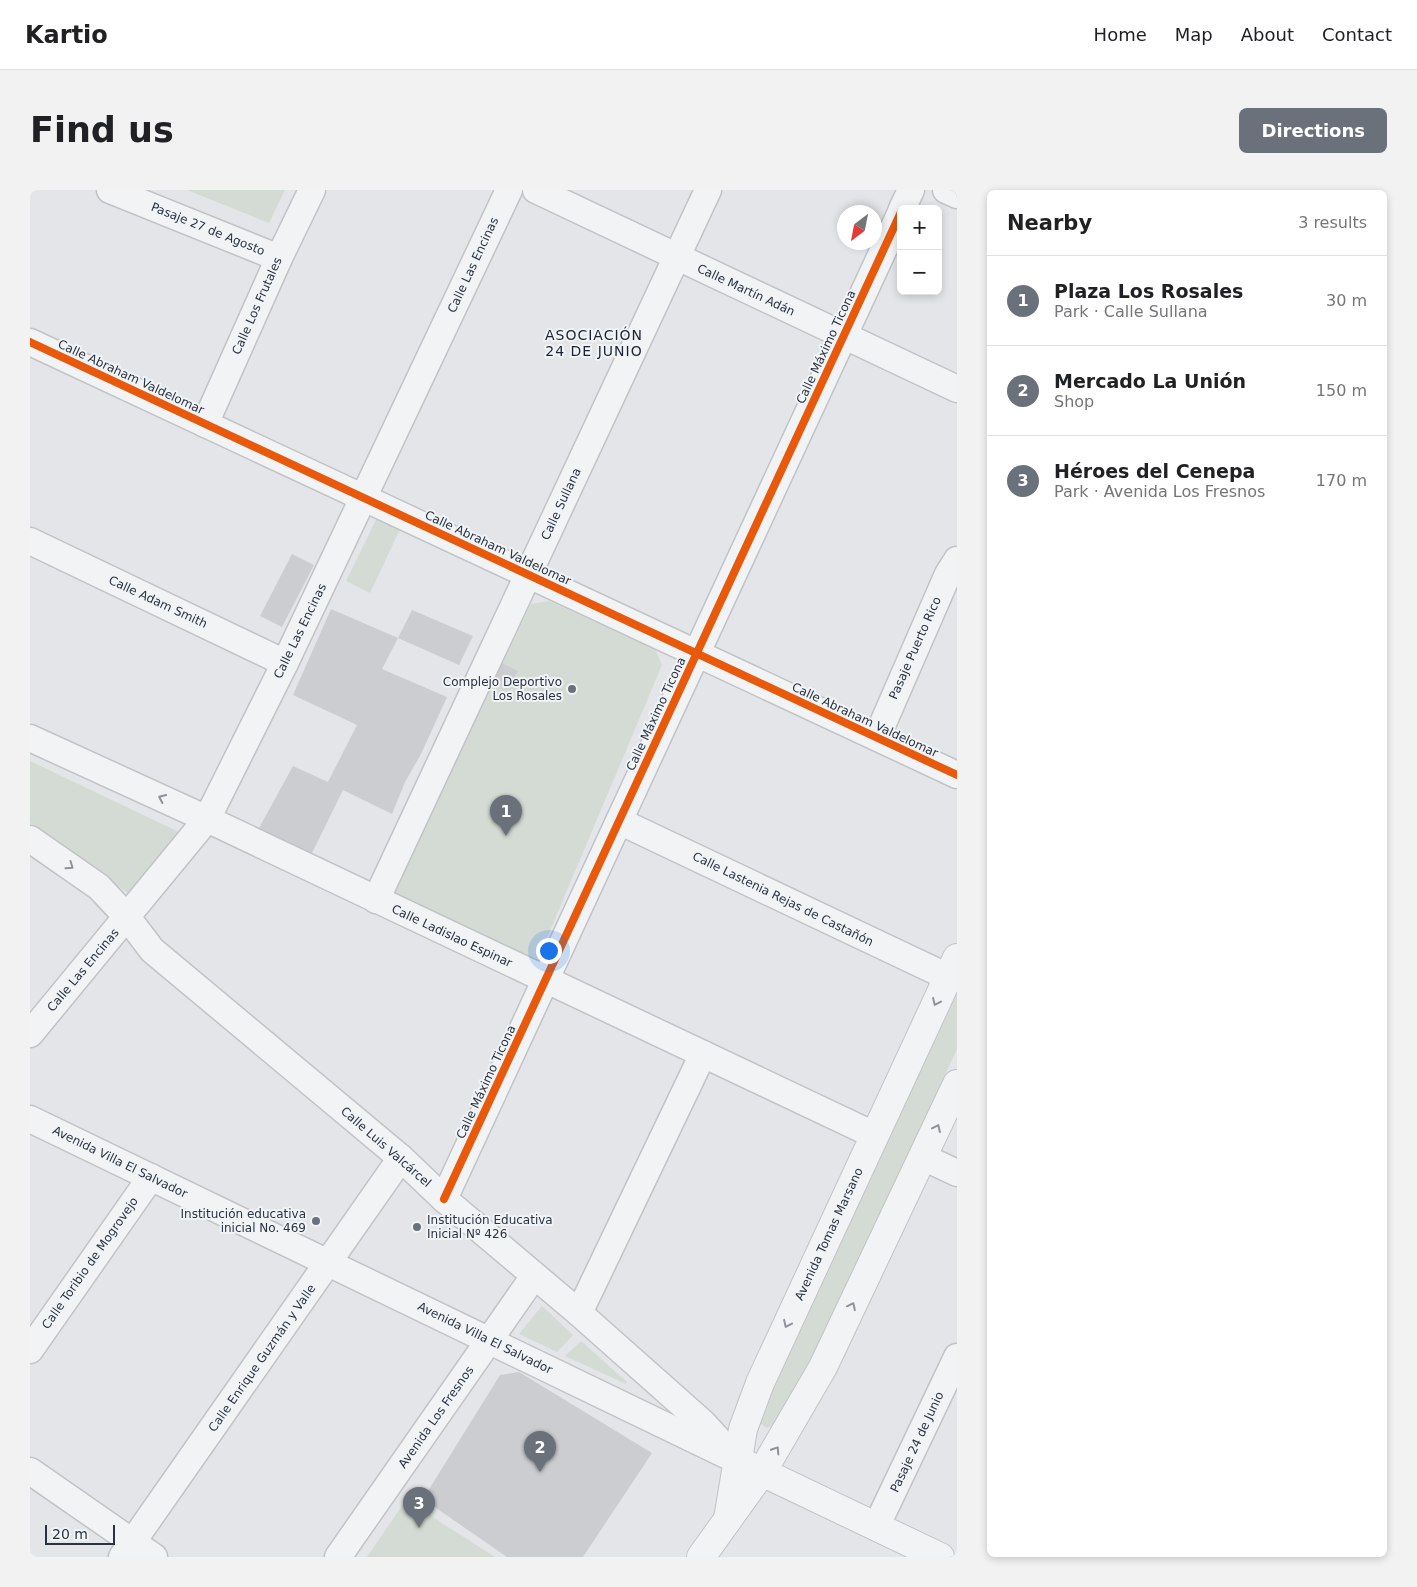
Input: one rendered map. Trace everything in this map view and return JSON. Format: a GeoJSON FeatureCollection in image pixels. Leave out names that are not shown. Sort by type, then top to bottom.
{"type":"FeatureCollection","features":[{"type":"Feature","properties":{"kind":"street","name":"Pasaje 27 de Agosto"},"geometry":{"type":"LineString","coordinates":[[110,190],[279,258]]}},
{"type":"Feature","properties":{"kind":"street","name":"Calle Los Frutales"},"geometry":{"type":"LineString","coordinates":[[205,424],[279,258],[312,190]]}},
{"type":"Feature","properties":{"kind":"street","name":"Calle Las Encinas"},"geometry":{"type":"LineString","coordinates":[[30,1034],[207,819],[285,663],[509,190]]}},
{"type":"Feature","properties":{"kind":"street","name":"Calle Martín Adán"},"geometry":{"type":"LineString","coordinates":[[536,190],[957,389]]}},
{"type":"Feature","properties":{"kind":"street","name":"Calle Sullana"},"geometry":{"type":"LineString","coordinates":[[376,900],[708,190]]}},
{"type":"Feature","properties":{"kind":"street","name":"Calle Máximo Ticona"},"geometry":{"type":"LineString","coordinates":[[904,205],[911,190]]}},
{"type":"Feature","properties":{"kind":"street"},"geometry":{"type":"LineString","coordinates":[[946,190],[957,195]]}},
{"type":"Feature","properties":{"kind":"street","name":"Calle Máximo Ticona"},"geometry":{"type":"LineString","coordinates":[[444,1199],[897,219]]}},
{"type":"Feature","properties":{"kind":"street","name":"Calle Abraham Valdelomar"},"geometry":{"type":"LineString","coordinates":[[30,342],[957,775]]}},
{"type":"Feature","properties":{"kind":"street","name":"Calle Adam Smith"},"geometry":{"type":"LineString","coordinates":[[30,542],[285,663]]}},
{"type":"Feature","properties":{"kind":"street","name":"Pasaje Puerto Rico"},"geometry":{"type":"LineString","coordinates":[[876,737],[948,574],[957,560]]}},
{"type":"Feature","properties":{"kind":"street","name":"Calle Ladislao Espinar"},"geometry":{"type":"LineString","coordinates":[[30,738],[207,819],[874,1135]]}},
{"type":"Feature","properties":{"kind":"street","name":"Calle Lastenia Rejas de Castañón"},"geometry":{"type":"LineString","coordinates":[[619,820],[952,968]]}},
{"type":"Feature","properties":{"kind":"street","name":"Calle Luis Valcárcel"},"geometry":{"type":"LineString","coordinates":[[30,839],[99,887],[127,917],[152,950],[401,1158],[444,1199],[580,1313],[750,1467]]}},
{"type":"Feature","properties":{"kind":"street","name":"Avenida Tomas Marsano"},"geometry":{"type":"LineString","coordinates":[[750,1467],[743,1429],[764,1374],[952,968]]}},
{"type":"Feature","properties":{"kind":"street"},"geometry":{"type":"LineString","coordinates":[[580,1313],[702,1054]]}},
{"type":"Feature","properties":{"kind":"street","name":"Avenida Tomas Marsano"},"geometry":{"type":"LineString","coordinates":[[701,1557],[728,1518],[750,1467],[823,1367],[957,1084]]}},
{"type":"Feature","properties":{"kind":"street","name":"Avenida Villa El Salvador"},"geometry":{"type":"LineString","coordinates":[[30,1119],[932,1555]]}},
{"type":"Feature","properties":{"kind":"street"},"geometry":{"type":"LineString","coordinates":[[923,1156],[957,1173]]}},
{"type":"Feature","properties":{"kind":"street","name":"Calle Enrique Guzmán y Valle"},"geometry":{"type":"LineString","coordinates":[[127,1550],[401,1158]]}},
{"type":"Feature","properties":{"kind":"street","name":"Calle Toribio de Mogrovejo"},"geometry":{"type":"LineString","coordinates":[[30,1350],[151,1177]]}},
{"type":"Feature","properties":{"kind":"street","name":"Avenida Los Fresnos"},"geometry":{"type":"LineString","coordinates":[[338,1557],[534,1276]]}},
{"type":"Feature","properties":{"kind":"street","name":"Pasaje 24 de Junio"},"geometry":{"type":"LineString","coordinates":[[876,1527],[957,1357]]}},
{"type":"Feature","properties":{"kind":"street"},"geometry":{"type":"LineString","coordinates":[[30,1470],[127,1550],[154,1557]]}},
{"type":"Feature","properties":{"kind":"shaded area"},"geometry":{"type":"Polygon","coordinates":[[[187,190],[285,190],[269,223],[187,190]]]}},
{"type":"Feature","properties":{"kind":"shaded area"},"geometry":{"type":"Polygon","coordinates":[[[377,518],[400,529],[370,593],[346,581],[377,518]]]}},
{"type":"Feature","properties":{"kind":"shaded area"},"geometry":{"type":"Polygon","coordinates":[[[549,601],[655,649],[662,665],[536,964],[393,894],[531,604],[549,601]]]}},
{"type":"Feature","properties":{"kind":"shaded area"},"geometry":{"type":"Polygon","coordinates":[[[30,761],[181,833],[132,896],[30,823],[30,761]]]}},
{"type":"Feature","properties":{"kind":"shaded area"},"geometry":{"type":"Polygon","coordinates":[[[957,994],[957,1049],[825,1332],[774,1425],[767,1428],[761,1424],[759,1415],[957,994]]]}},
{"type":"Feature","properties":{"kind":"shaded area"},"geometry":{"type":"Polygon","coordinates":[[[542,1306],[573,1335],[557,1352],[519,1334],[542,1306]]]}},
{"type":"Feature","properties":{"kind":"shaded area"},"geometry":{"type":"Polygon","coordinates":[[[581,1341],[627,1382],[626,1384],[565,1356],[581,1341]]]}},
{"type":"Feature","properties":{"kind":"shaded area"},"geometry":{"type":"Polygon","coordinates":[[[406,1500],[495,1557],[367,1557],[406,1500]]]}},
{"type":"Feature","properties":{"kind":"building"},"geometry":{"type":"Polygon","coordinates":[[[292,554],[314,565],[282,627],[260,616],[292,554]]]}},
{"type":"Feature","properties":{"kind":"building"},"geometry":{"type":"Polygon","coordinates":[[[331,609],[398,638],[382,669],[447,697],[421,754],[405,782],[392,814],[343,790],[311,855],[258,830],[293,766],[328,782],[357,725],[293,695],[331,609]]]}},
{"type":"Feature","properties":{"kind":"building"},"geometry":{"type":"Polygon","coordinates":[[[412,610],[473,636],[459,665],[398,638],[412,610]]]}},
{"type":"Feature","properties":{"kind":"building"},"geometry":{"type":"Polygon","coordinates":[[[500,662],[518,671],[508,689],[492,682],[500,662]]]}},
{"type":"Feature","properties":{"kind":"building"},"geometry":{"type":"Polygon","coordinates":[[[519,1372],[652,1453],[583,1557],[507,1557],[423,1499],[500,1375],[519,1372]]]}},
{"type":"Feature","properties":{"kind":"cycle path"},"geometry":{"type":"LineString","coordinates":[[444,1199],[897,221]]}},
{"type":"Feature","properties":{"kind":"cycle path"},"geometry":{"type":"LineString","coordinates":[[30,342],[957,775]]}},
{"type":"Feature","properties":{"kind":"place","name":"Complejo Deportivo Los Rosales"},"geometry":{"type":"Point","coordinates":[572,689]}},
{"type":"Feature","properties":{"kind":"place","name":"Plaza Los Rosales"},"geometry":{"type":"Point","coordinates":[506,836]}},
{"type":"Feature","properties":{"kind":"place","name":"Institución educativa inicial No. 469"},"geometry":{"type":"Point","coordinates":[316,1221]}},
{"type":"Feature","properties":{"kind":"place","name":"Institución Educativa Inicial Nº 426"},"geometry":{"type":"Point","coordinates":[417,1227]}},
{"type":"Feature","properties":{"kind":"place","name":"Mercado La Unión"},"geometry":{"type":"Point","coordinates":[540,1472]}},
{"type":"Feature","properties":{"kind":"place","name":"Héroes del Cenepa"},"geometry":{"type":"Point","coordinates":[419,1528]}},
{"type":"Feature","properties":{"kind":"district","name":"ASOCIACIÓN 24 DE JUNIO"},"geometry":{"type":"Point","coordinates":[594,344]}}]}
